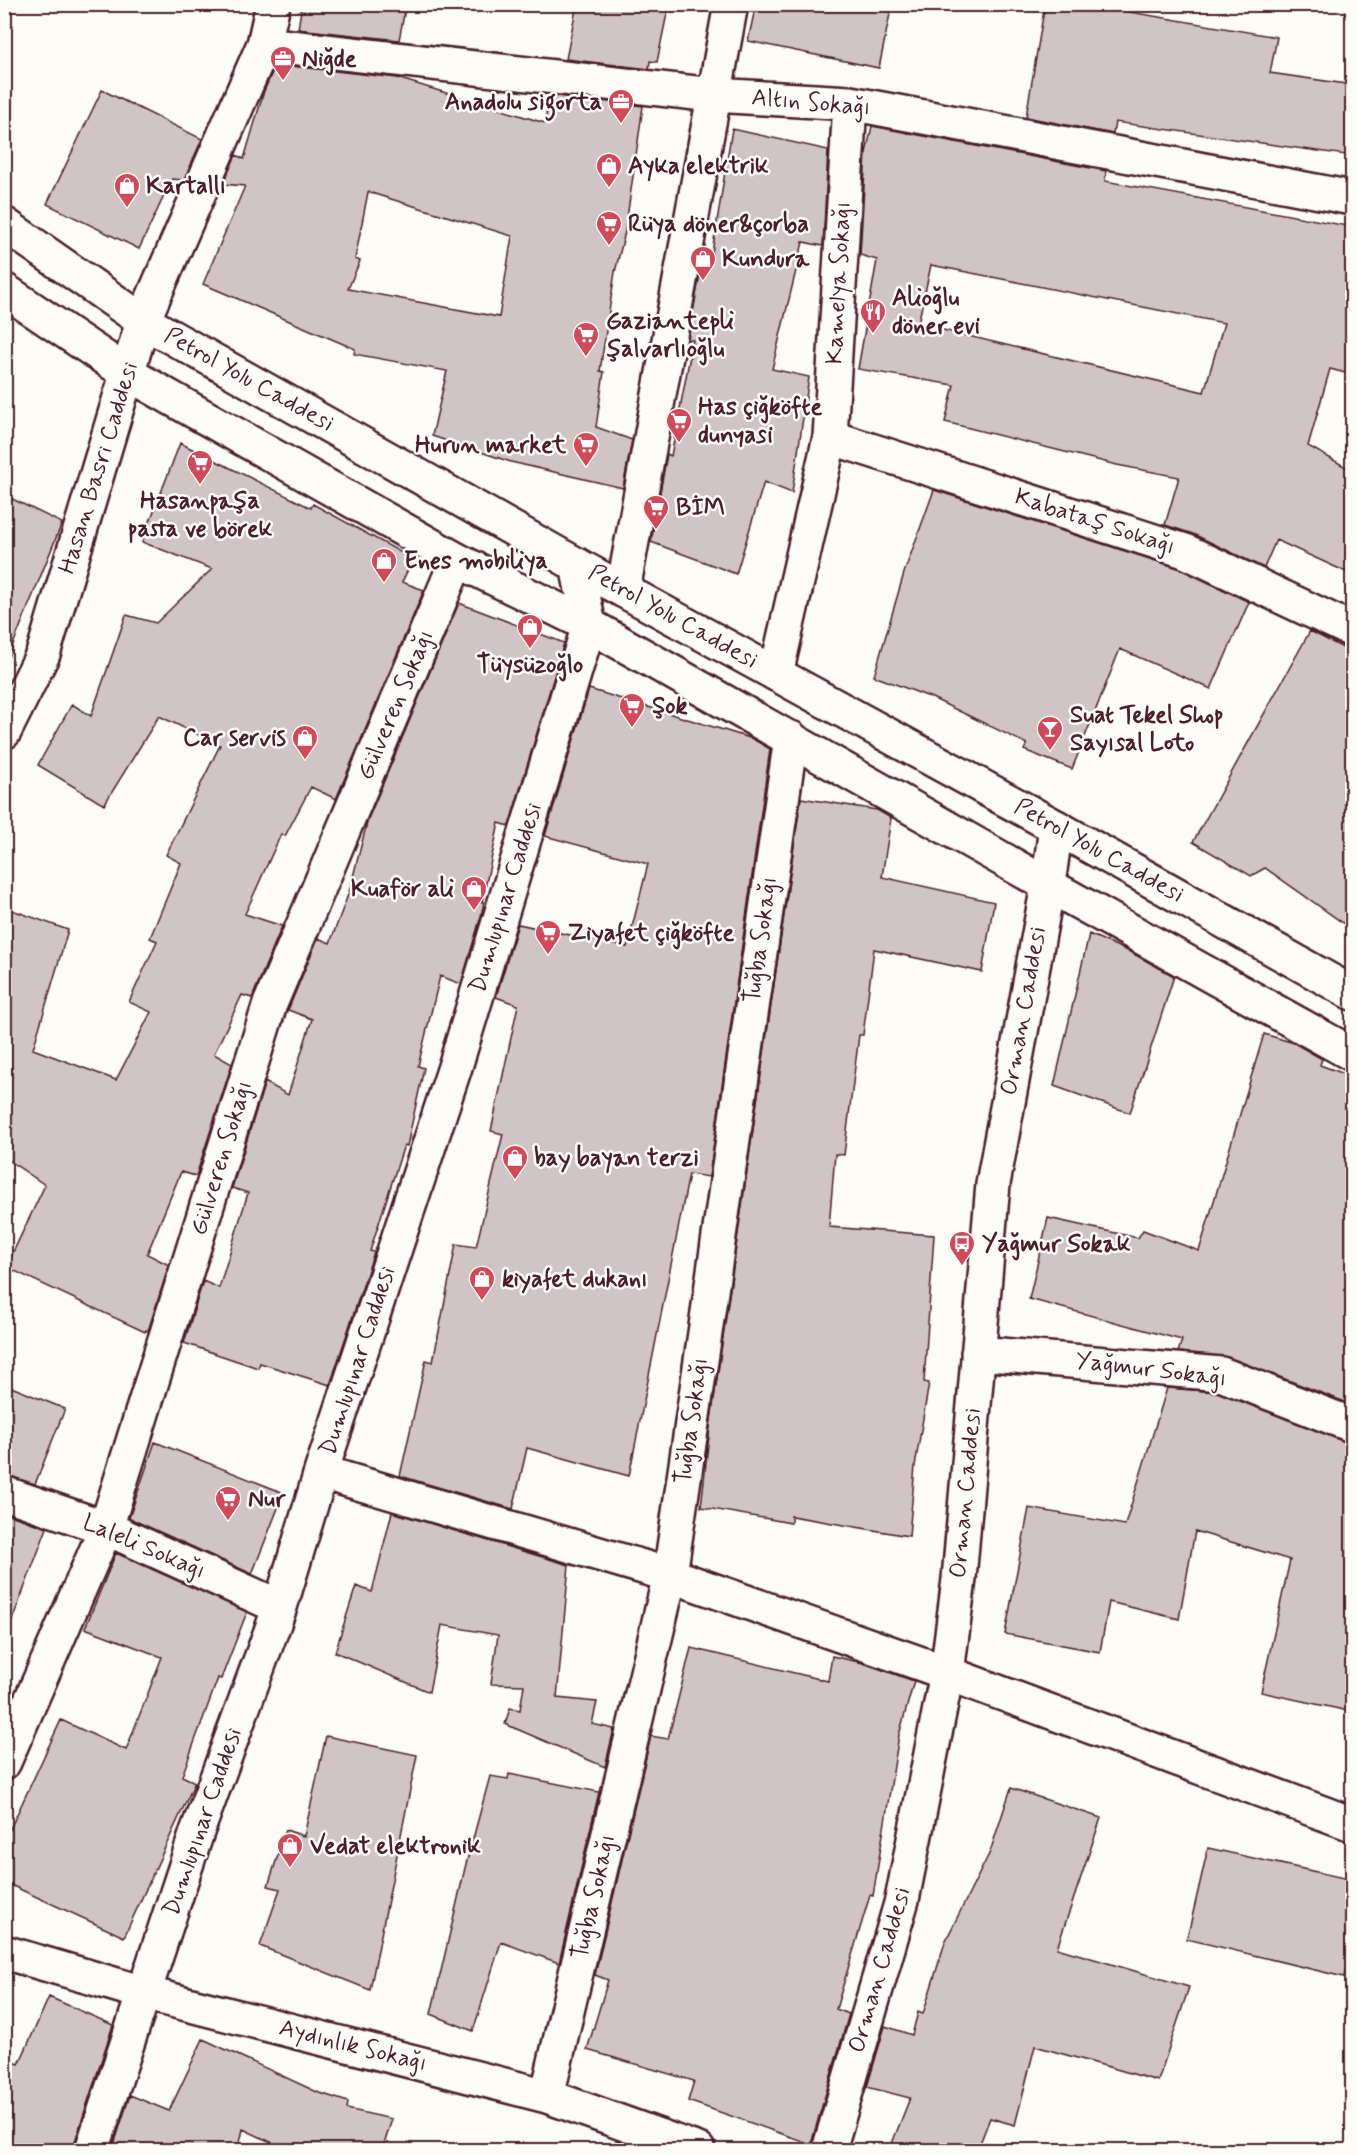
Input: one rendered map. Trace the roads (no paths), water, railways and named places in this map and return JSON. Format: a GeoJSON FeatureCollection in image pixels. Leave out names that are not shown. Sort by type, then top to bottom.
{"type":"FeatureCollection","features":[{"type":"Feature","properties":{"kind":"street","name":"Hasan Basri Caddesi"},"geometry":{"type":"LineString","coordinates":[[4,732],[43,654],[143,321],[264,44],[273,4]]}},
{"type":"Feature","properties":{"kind":"street"},"geometry":{"type":"LineString","coordinates":[[623,590],[731,4]]}},
{"type":"Feature","properties":{"kind":"street","name":"Altın Sokağı"},"geometry":{"type":"LineString","coordinates":[[264,44],[713,95],[850,103],[1353,198]]}},
{"type":"Feature","properties":{"kind":"street","name":"Kamelya Sokağı"},"geometry":{"type":"LineString","coordinates":[[776,674],[830,437],[850,103]]}},
{"type":"Feature","properties":{"kind":"street","name":"Petrol Yolu Caddesi"},"geometry":{"type":"LineString","coordinates":[[4,224],[143,321],[577,565],[1056,827],[1353,993]]}},
{"type":"Feature","properties":{"kind":"street","name":"Petrol Yolu Caddesi"},"geometry":{"type":"LineString","coordinates":[[4,290],[127,373],[457,560],[589,625],[1047,885],[1353,1054]]}},
{"type":"Feature","properties":{"kind":"street","name":"Kabataş Sokağı"},"geometry":{"type":"LineString","coordinates":[[830,437],[1185,551],[1353,630]]}},
{"type":"Feature","properties":{"kind":"street","name":"Gülveren Sokağı"},"geometry":{"type":"LineString","coordinates":[[4,1762],[106,1528],[270,1004],[457,560]]}},
{"type":"Feature","properties":{"kind":"street","name":"Dumlupınar Caddesi"},"geometry":{"type":"LineString","coordinates":[[92,2151],[197,1832],[280,1607],[321,1472],[455,1067],[589,625],[577,565]]}},
{"type":"Feature","properties":{"kind":"street","name":"Tuğba Sokağı"},"geometry":{"type":"LineString","coordinates":[[547,2096],[670,1575],[791,738]]}},
{"type":"Feature","properties":{"kind":"street","name":"Orman Caddesi"},"geometry":{"type":"LineString","coordinates":[[828,2151],[902,1900],[946,1673],[959,1578],[993,1184],[1056,827]]}},
{"type":"Feature","properties":{"kind":"street","name":"Yağmur Sokağı"},"geometry":{"type":"LineString","coordinates":[[978,1353],[1221,1374],[1353,1425]]}},
{"type":"Feature","properties":{"kind":"street"},"geometry":{"type":"LineString","coordinates":[[321,1472],[670,1575],[946,1673],[1353,1824]]}},
{"type":"Feature","properties":{"kind":"street","name":"Laleli Sokağı"},"geometry":{"type":"LineString","coordinates":[[4,1493],[106,1528],[280,1607]]}},
{"type":"Feature","properties":{"kind":"street","name":"Aydınlık Sokağı"},"geometry":{"type":"LineString","coordinates":[[4,1952],[144,1993],[547,2096],[698,2151]]}},
{"type":"Feature","properties":{"kind":"place","name":"Niğde"},"geometry":{"type":"Point","coordinates":[283,82]}},
{"type":"Feature","properties":{"kind":"place","name":"Anadolu sigorta"},"geometry":{"type":"Point","coordinates":[621,125]}},
{"type":"Feature","properties":{"kind":"place","name":"Ayka elektrik"},"geometry":{"type":"Point","coordinates":[609,189]}},
{"type":"Feature","properties":{"kind":"place","name":"Kartallı"},"geometry":{"type":"Point","coordinates":[127,209]}},
{"type":"Feature","properties":{"kind":"place","name":"Rüya döner&çorba"},"geometry":{"type":"Point","coordinates":[609,247]}},
{"type":"Feature","properties":{"kind":"place","name":"Kundura"},"geometry":{"type":"Point","coordinates":[703,282]}},
{"type":"Feature","properties":{"kind":"place","name":"Alioğlu döner evi"},"geometry":{"type":"Point","coordinates":[873,335]}},
{"type":"Feature","properties":{"kind":"place","name":"Gaziantepli şalvarlıoğlu"},"geometry":{"type":"Point","coordinates":[586,358]}},
{"type":"Feature","properties":{"kind":"place","name":"Has çiğköfte dunyasi"},"geometry":{"type":"Point","coordinates":[679,444]}},
{"type":"Feature","properties":{"kind":"place","name":"Hurun market"},"geometry":{"type":"Point","coordinates":[586,468]}},
{"type":"Feature","properties":{"kind":"place","name":"Hasanpaşa pasta ve börek"},"geometry":{"type":"Point","coordinates":[200,486]}},
{"type":"Feature","properties":{"kind":"place","name":"BİM"},"geometry":{"type":"Point","coordinates":[656,531]}},
{"type":"Feature","properties":{"kind":"place","name":"Enes mobiliya"},"geometry":{"type":"Point","coordinates":[384,584]}},
{"type":"Feature","properties":{"kind":"place","name":"Tüysüzoğlo"},"geometry":{"type":"Point","coordinates":[530,650]}},
{"type":"Feature","properties":{"kind":"place","name":"Şok"},"geometry":{"type":"Point","coordinates":[632,729]}},
{"type":"Feature","properties":{"kind":"place","name":"Suat Tekel Shop Sayısal Loto"},"geometry":{"type":"Point","coordinates":[1050,752]}},
{"type":"Feature","properties":{"kind":"place","name":"Car servis"},"geometry":{"type":"Point","coordinates":[305,761]}},
{"type":"Feature","properties":{"kind":"place","name":"Kuaför ali"},"geometry":{"type":"Point","coordinates":[474,912]}},
{"type":"Feature","properties":{"kind":"place","name":"Ziyafet çiğköfte"},"geometry":{"type":"Point","coordinates":[548,956]}},
{"type":"Feature","properties":{"kind":"place","name":"bay bayan terzi"},"geometry":{"type":"Point","coordinates":[515,1181]}},
{"type":"Feature","properties":{"kind":"place","name":"Yağmur Sokak"},"geometry":{"type":"Point","coordinates":[962,1267]}},
{"type":"Feature","properties":{"kind":"place","name":"kiyafet dukanı"},"geometry":{"type":"Point","coordinates":[482,1302]}},
{"type":"Feature","properties":{"kind":"place","name":"Nur"},"geometry":{"type":"Point","coordinates":[228,1522]}},
{"type":"Feature","properties":{"kind":"place","name":"Vedat elektronik"},"geometry":{"type":"Point","coordinates":[290,1869]}}]}
